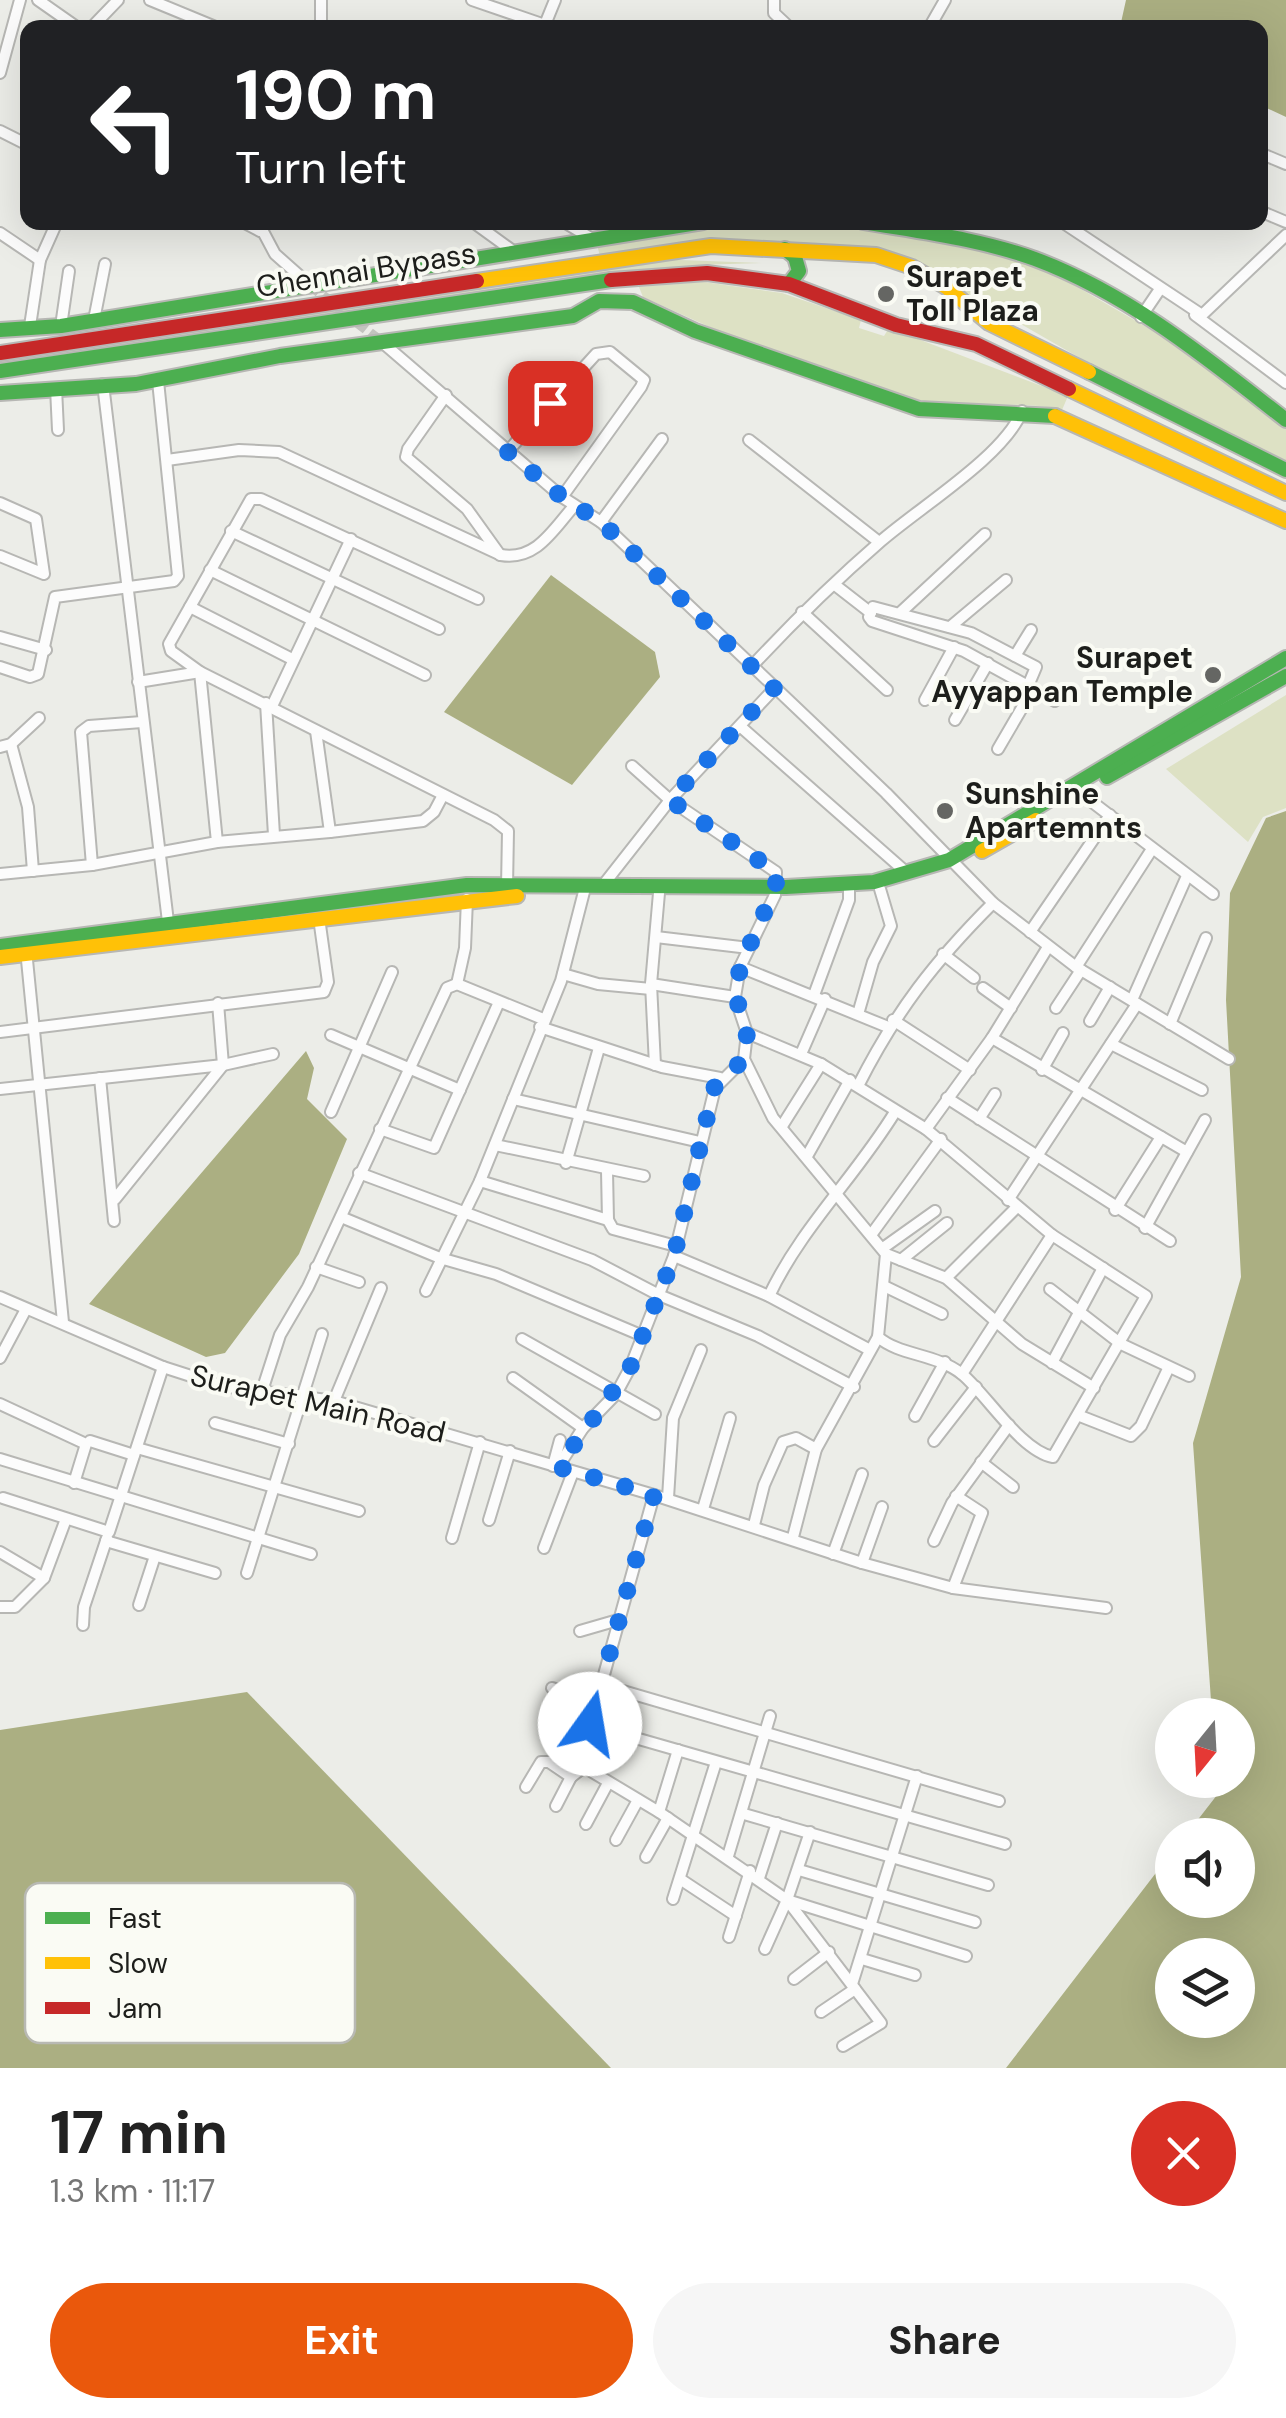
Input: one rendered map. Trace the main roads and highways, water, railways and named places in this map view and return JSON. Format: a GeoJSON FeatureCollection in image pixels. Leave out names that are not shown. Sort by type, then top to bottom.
{"type":"FeatureCollection","features":[{"type":"Feature","properties":{"kind":"main road"},"geometry":{"type":"LineString","coordinates":[[0,330],[61,326],[658,230]]}},
{"type":"Feature","properties":{"kind":"main road"},"geometry":{"type":"LineString","coordinates":[[908,230],[1038,260],[1188,346],[1286,420]]}},
{"type":"Feature","properties":{"kind":"main road","name":"Chennai Bypass"},"geometry":{"type":"LineString","coordinates":[[0,353],[711,246],[876,255],[946,286],[989,323],[1286,470]]}},
{"type":"Feature","properties":{"kind":"main road"},"geometry":{"type":"LineString","coordinates":[[785,249],[795,257],[799,272],[788,284]]}},
{"type":"Feature","properties":{"kind":"main road","name":"Chennai Bypass"},"geometry":{"type":"LineString","coordinates":[[0,371],[610,280],[707,273],[788,284],[896,324],[976,344],[1286,494]]}},
{"type":"Feature","properties":{"kind":"main road"},"geometry":{"type":"LineString","coordinates":[[0,393],[158,381],[280,356],[573,316],[599,300],[634,302],[695,331],[857,391],[946,412],[1022,412],[1075,422],[1286,521]]}},
{"type":"Feature","properties":{"kind":"main road"},"geometry":{"type":"LineString","coordinates":[[976,344],[989,323]]}},
{"type":"Feature","properties":{"kind":"main road"},"geometry":{"type":"LineString","coordinates":[[1026,820],[1211,712],[1286,658]]}},
{"type":"Feature","properties":{"kind":"main road"},"geometry":{"type":"LineString","coordinates":[[0,946],[26,948],[169,930],[467,885],[659,893],[880,890],[952,862],[1211,712],[1286,676]]}},
{"type":"Feature","properties":{"kind":"main road"},"geometry":{"type":"LineString","coordinates":[[850,890],[952,862]]}},
{"type":"Feature","properties":{"kind":"main road"},"geometry":{"type":"LineString","coordinates":[[169,930],[319,918],[604,884],[775,891]]}},
{"type":"Feature","properties":{"kind":"main road"},"geometry":{"type":"LineString","coordinates":[[0,957],[26,948]]}},
{"type":"Feature","properties":{"kind":"tunnel"},"geometry":{"type":"LineString","coordinates":[[311,286],[383,343]]}},
{"type":"Feature","properties":{"kind":"place","name":"Surapet Toll Plaza"},"geometry":{"type":"Point","coordinates":[886,294]}},
{"type":"Feature","properties":{"kind":"place","name":"Surapet Ayyappan Temple"},"geometry":{"type":"Point","coordinates":[1213,675]}},
{"type":"Feature","properties":{"kind":"place","name":"Sunshine Apartemnts"},"geometry":{"type":"Point","coordinates":[945,811]}}]}
